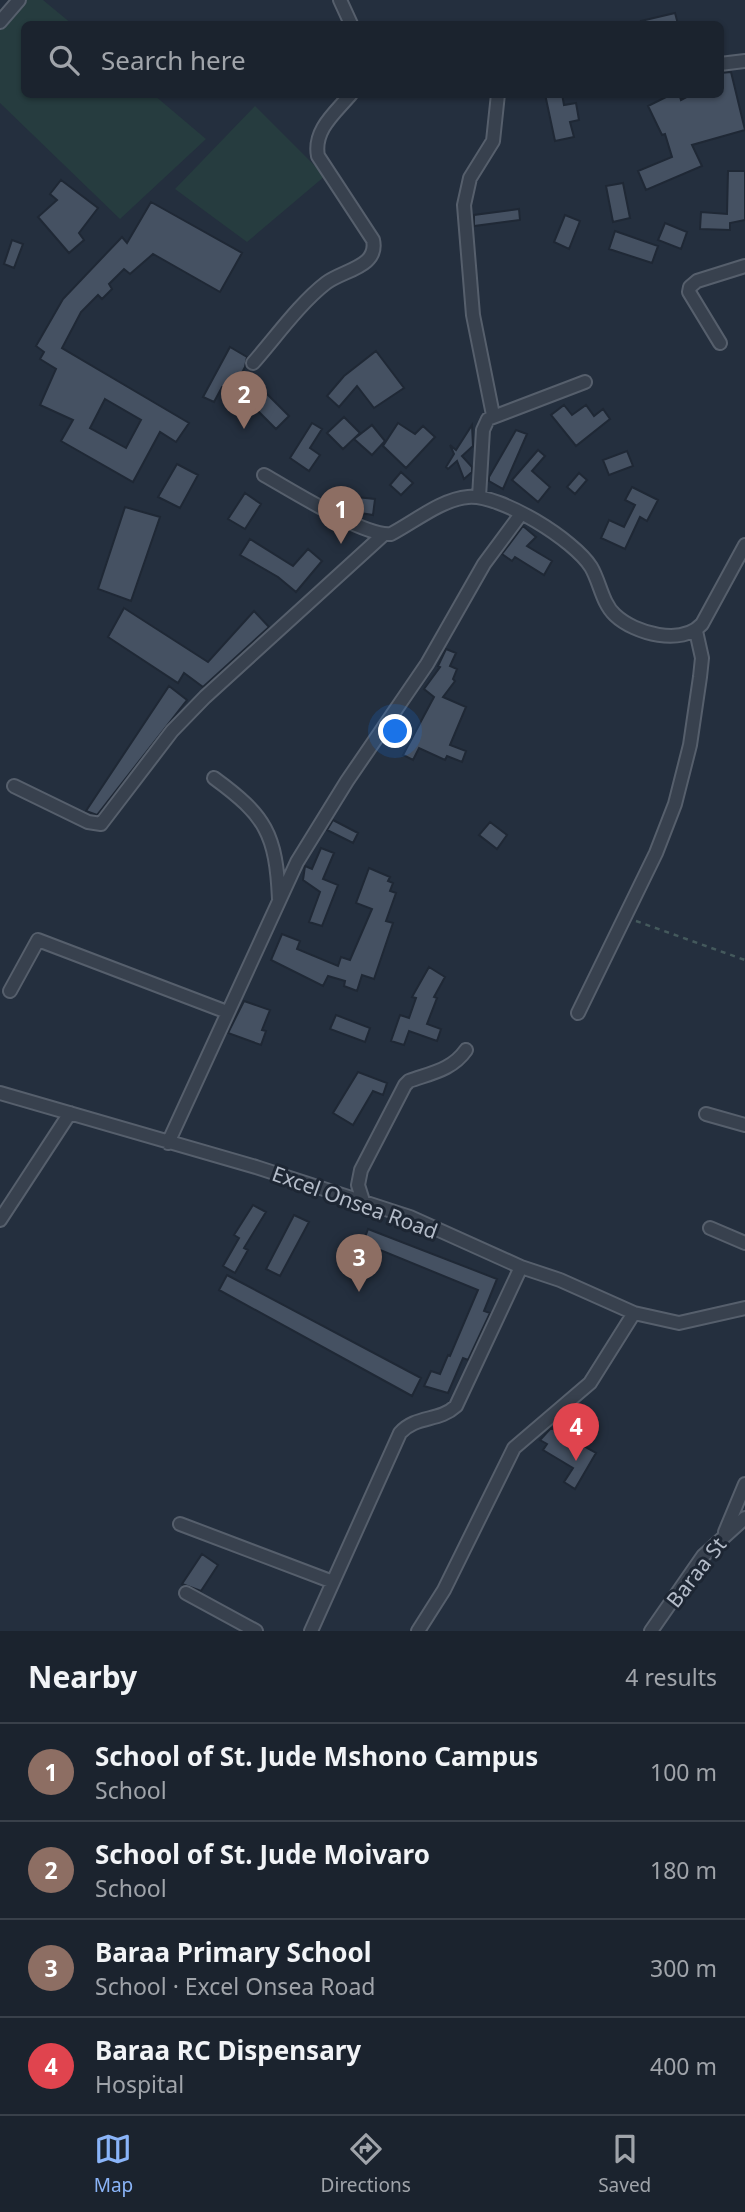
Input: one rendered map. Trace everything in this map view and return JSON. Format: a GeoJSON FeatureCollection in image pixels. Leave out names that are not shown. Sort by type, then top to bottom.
{"type":"FeatureCollection","features":[{"type":"Feature","properties":{"kind":"street"},"geometry":{"type":"LineString","coordinates":[[0,22],[19,0]]}},
{"type":"Feature","properties":{"kind":"street"},"geometry":{"type":"LineString","coordinates":[[340,0],[350,21]]}},
{"type":"Feature","properties":{"kind":"street"},"geometry":{"type":"LineString","coordinates":[[724,64],[745,61]]}},
{"type":"Feature","properties":{"kind":"street"},"geometry":{"type":"LineString","coordinates":[[253,363],[324,285],[369,260],[374,251],[373,240],[318,156],[316,148],[318,134],[348,98]]}},
{"type":"Feature","properties":{"kind":"street"},"geometry":{"type":"LineString","coordinates":[[494,415],[473,315],[464,205],[470,178],[493,141],[498,98]]}},
{"type":"Feature","properties":{"kind":"street"},"geometry":{"type":"LineString","coordinates":[[720,343],[689,292],[690,287],[692,283],[745,265]]}},
{"type":"Feature","properties":{"kind":"street"},"geometry":{"type":"LineString","coordinates":[[479,497],[483,430],[494,415],[585,382]]}},
{"type":"Feature","properties":{"kind":"street"},"geometry":{"type":"LineString","coordinates":[[264,475],[357,525],[383,535],[391,534],[452,501],[479,497],[497,501],[574,549],[590,566],[610,609],[617,617],[674,638],[696,631],[745,545]]}},
{"type":"Feature","properties":{"kind":"street"},"geometry":{"type":"LineString","coordinates":[[168,1143],[279,899],[323,818],[427,664],[484,564],[521,514]]}},
{"type":"Feature","properties":{"kind":"street"},"geometry":{"type":"LineString","coordinates":[[14,786],[88,822],[101,824],[172,731],[198,704],[383,535]]}},
{"type":"Feature","properties":{"kind":"street"},"geometry":{"type":"LineString","coordinates":[[578,1013],[656,853],[678,795],[700,677],[700,645],[696,631]]}},
{"type":"Feature","properties":{"kind":"street"},"geometry":{"type":"LineString","coordinates":[[214,778],[256,813],[265,827],[275,860],[279,899]]}},
{"type":"Feature","properties":{"kind":"street"},"geometry":{"type":"LineString","coordinates":[[10,991],[38,940],[227,1012]]}},
{"type":"Feature","properties":{"kind":"street"},"geometry":{"type":"LineString","coordinates":[[363,1201],[358,1185],[361,1170],[405,1086],[410,1081],[456,1063],[466,1050]]}},
{"type":"Feature","properties":{"kind":"street","name":"Excel Onsea Road"},"geometry":{"type":"LineString","coordinates":[[0,1093],[410,1217],[521,1267],[560,1280],[634,1312],[679,1323],[745,1308]]}},
{"type":"Feature","properties":{"kind":"street"},"geometry":{"type":"LineString","coordinates":[[0,1220],[71,1113]]}},
{"type":"Feature","properties":{"kind":"street"},"geometry":{"type":"LineString","coordinates":[[706,1114],[745,1125]]}},
{"type":"Feature","properties":{"kind":"street"},"geometry":{"type":"LineString","coordinates":[[710,1228],[745,1243]]}},
{"type":"Feature","properties":{"kind":"street"},"geometry":{"type":"LineString","coordinates":[[311,1631],[400,1433],[408,1425],[438,1419],[456,1406],[521,1267]]}},
{"type":"Feature","properties":{"kind":"street"},"geometry":{"type":"LineString","coordinates":[[418,1631],[444,1590],[514,1448],[590,1384],[634,1312]]}},
{"type":"Feature","properties":{"kind":"street"},"geometry":{"type":"LineString","coordinates":[[724,1534],[745,1484]]}},
{"type":"Feature","properties":{"kind":"street","name":"Baraa St"},"geometry":{"type":"LineString","coordinates":[[652,1631],[703,1556],[724,1534],[745,1518]]}},
{"type":"Feature","properties":{"kind":"street"},"geometry":{"type":"LineString","coordinates":[[180,1524],[333,1583]]}},
{"type":"Feature","properties":{"kind":"street"},"geometry":{"type":"LineString","coordinates":[[186,1592],[256,1631]]}},
{"type":"Feature","properties":{"kind":"path"},"geometry":{"type":"LineString","coordinates":[[625,917],[745,960]]}},
{"type":"Feature","properties":{"kind":"green space"},"geometry":{"type":"Polygon","coordinates":[[[15,0],[43,0],[68,21],[21,21],[21,98],[158,98],[206,139],[120,219],[0,103],[0,20],[15,0]]]}},
{"type":"Feature","properties":{"kind":"green space"},"geometry":{"type":"Polygon","coordinates":[[[255,106],[325,176],[247,242],[175,189],[255,106]]]}},
{"type":"Feature","properties":{"kind":"building"},"geometry":{"type":"Polygon","coordinates":[[[675,13],[677,21],[641,21],[675,13]]]}},
{"type":"Feature","properties":{"kind":"building"},"geometry":{"type":"Polygon","coordinates":[[[731,72],[745,130],[692,145],[702,166],[646,190],[638,171],[672,157],[665,134],[662,135],[648,106],[664,98],[724,98],[724,73],[731,72]]]}},
{"type":"Feature","properties":{"kind":"building"},"geometry":{"type":"Polygon","coordinates":[[[546,98],[563,98],[564,105],[576,103],[579,120],[570,122],[574,137],[555,141],[546,98]]]}},
{"type":"Feature","properties":{"kind":"building"},"geometry":{"type":"Polygon","coordinates":[[[728,171],[745,171],[745,220],[730,223],[730,230],[700,229],[701,212],[727,214],[728,171]]]}},
{"type":"Feature","properties":{"kind":"building"},"geometry":{"type":"Polygon","coordinates":[[[61,180],[98,208],[79,233],[84,240],[69,253],[38,217],[57,200],[50,194],[61,180]]]}},
{"type":"Feature","properties":{"kind":"building"},"geometry":{"type":"Polygon","coordinates":[[[623,183],[630,218],[613,222],[606,186],[623,183]]]}},
{"type":"Feature","properties":{"kind":"building"},"geometry":{"type":"Polygon","coordinates":[[[151,202],[242,253],[220,292],[153,254],[130,274],[124,269],[109,284],[112,289],[102,299],[98,295],[81,312],[62,348],[189,423],[176,442],[160,432],[133,482],[61,441],[73,420],[40,405],[56,369],[40,359],[44,352],[36,346],[63,299],[122,237],[127,243],[151,202]],[[105,399],[90,428],[126,448],[141,420],[105,399]]]}},
{"type":"Feature","properties":{"kind":"building"},"geometry":{"type":"Polygon","coordinates":[[[519,209],[520,220],[474,226],[474,215],[519,209]]]}},
{"type":"Feature","properties":{"kind":"building"},"geometry":{"type":"Polygon","coordinates":[[[565,215],[580,221],[569,249],[554,242],[565,215]]]}},
{"type":"Feature","properties":{"kind":"building"},"geometry":{"type":"Polygon","coordinates":[[[665,223],[687,232],[681,249],[658,240],[665,223]]]}},
{"type":"Feature","properties":{"kind":"building"},"geometry":{"type":"Polygon","coordinates":[[[615,231],[658,246],[652,263],[609,249],[615,231]]]}},
{"type":"Feature","properties":{"kind":"building"},"geometry":{"type":"Polygon","coordinates":[[[12,240],[23,244],[14,268],[4,264],[12,240]]]}},
{"type":"Feature","properties":{"kind":"building"},"geometry":{"type":"Polygon","coordinates":[[[230,347],[247,357],[245,367],[232,392],[222,387],[214,402],[203,397],[230,347]]]}},
{"type":"Feature","properties":{"kind":"building"},"geometry":{"type":"Polygon","coordinates":[[[376,351],[404,388],[374,408],[357,386],[339,407],[327,396],[344,376],[376,351]]]}},
{"type":"Feature","properties":{"kind":"building"},"geometry":{"type":"Polygon","coordinates":[[[266,393],[289,416],[276,429],[253,406],[266,393]]]}},
{"type":"Feature","properties":{"kind":"building"},"geometry":{"type":"Polygon","coordinates":[[[564,405],[572,415],[586,405],[594,416],[603,409],[610,419],[576,446],[551,415],[564,405]]]}},
{"type":"Feature","properties":{"kind":"building"},"geometry":{"type":"Polygon","coordinates":[[[344,417],[360,433],[343,449],[327,433],[344,417]]]}},
{"type":"Feature","properties":{"kind":"building"},"geometry":{"type":"Polygon","coordinates":[[[312,423],[322,429],[310,448],[320,455],[309,471],[290,458],[312,423]]]}},
{"type":"Feature","properties":{"kind":"building"},"geometry":{"type":"Polygon","coordinates":[[[398,423],[415,434],[423,426],[435,437],[406,468],[383,446],[398,423]]]}},
{"type":"Feature","properties":{"kind":"building"},"geometry":{"type":"Polygon","coordinates":[[[372,425],[385,441],[372,455],[354,439],[372,425]]]}},
{"type":"Feature","properties":{"kind":"building"},"geometry":{"type":"Polygon","coordinates":[[[472,425],[473,446],[462,456],[472,467],[472,472],[464,479],[457,461],[448,469],[446,467],[454,454],[450,445],[456,450],[472,425]]]}},
{"type":"Feature","properties":{"kind":"building"},"geometry":{"type":"Polygon","coordinates":[[[516,430],[527,434],[503,489],[489,481],[489,477],[516,430]]]}},
{"type":"Feature","properties":{"kind":"building"},"geometry":{"type":"Polygon","coordinates":[[[538,450],[545,456],[532,471],[550,487],[538,502],[512,480],[538,450]]]}},
{"type":"Feature","properties":{"kind":"building"},"geometry":{"type":"Polygon","coordinates":[[[627,451],[633,466],[609,475],[603,460],[627,451]]]}},
{"type":"Feature","properties":{"kind":"building"},"geometry":{"type":"Polygon","coordinates":[[[177,464],[198,475],[180,508],[158,497],[177,464]]]}},
{"type":"Feature","properties":{"kind":"building"},"geometry":{"type":"Polygon","coordinates":[[[401,472],[413,483],[401,495],[390,485],[401,472]]]}},
{"type":"Feature","properties":{"kind":"building"},"geometry":{"type":"Polygon","coordinates":[[[579,473],[587,480],[575,494],[567,487],[579,473]]]}},
{"type":"Feature","properties":{"kind":"building"},"geometry":{"type":"Polygon","coordinates":[[[632,487],[658,500],[647,521],[640,517],[625,549],[601,538],[609,520],[624,527],[635,505],[625,500],[632,487]]]}},
{"type":"Feature","properties":{"kind":"building"},"geometry":{"type":"Polygon","coordinates":[[[245,493],[261,504],[245,529],[228,519],[245,493]]]}},
{"type":"Feature","properties":{"kind":"building"},"geometry":{"type":"Polygon","coordinates":[[[356,497],[375,499],[373,515],[354,512],[356,497]]]}},
{"type":"Feature","properties":{"kind":"building"},"geometry":{"type":"Polygon","coordinates":[[[125,507],[160,517],[131,601],[98,589],[125,507]]]}},
{"type":"Feature","properties":{"kind":"building"},"geometry":{"type":"Polygon","coordinates":[[[523,526],[536,537],[527,546],[552,561],[544,575],[515,557],[512,561],[502,554],[523,526]]]}},
{"type":"Feature","properties":{"kind":"building"},"geometry":{"type":"Polygon","coordinates":[[[250,539],[293,566],[308,549],[322,561],[296,592],[278,577],[240,555],[250,539]]]}},
{"type":"Feature","properties":{"kind":"building"},"geometry":{"type":"Polygon","coordinates":[[[124,608],[208,662],[254,611],[269,627],[203,687],[184,673],[178,683],[108,637],[124,608]]]}},
{"type":"Feature","properties":{"kind":"building"},"geometry":{"type":"Polygon","coordinates":[[[446,649],[456,653],[450,666],[457,669],[453,679],[455,681],[443,697],[466,707],[450,745],[466,751],[462,762],[447,756],[445,760],[419,748],[413,760],[403,755],[434,697],[424,689],[440,667],[438,666],[446,649]]]}},
{"type":"Feature","properties":{"kind":"building"},"geometry":{"type":"Polygon","coordinates":[[[169,686],[187,700],[97,815],[86,811],[169,686]]]}},
{"type":"Feature","properties":{"kind":"building"},"geometry":{"type":"Polygon","coordinates":[[[333,820],[358,833],[353,843],[327,830],[333,820]]]}},
{"type":"Feature","properties":{"kind":"building"},"geometry":{"type":"Polygon","coordinates":[[[490,822],[507,835],[497,849],[479,835],[490,822]]]}},
{"type":"Feature","properties":{"kind":"building"},"geometry":{"type":"Polygon","coordinates":[[[321,848],[334,853],[323,879],[338,885],[322,926],[309,922],[320,892],[303,880],[305,866],[312,869],[321,848]]]}},
{"type":"Feature","properties":{"kind":"building"},"geometry":{"type":"Polygon","coordinates":[[[369,868],[390,877],[388,881],[393,883],[390,891],[396,893],[386,921],[393,923],[374,979],[362,975],[357,991],[344,986],[345,981],[328,976],[323,986],[271,960],[282,934],[300,941],[297,949],[338,966],[341,957],[350,960],[372,909],[356,903],[369,868]]]}},
{"type":"Feature","properties":{"kind":"building"},"geometry":{"type":"Polygon","coordinates":[[[429,967],[445,977],[434,997],[437,998],[427,1024],[441,1029],[437,1041],[409,1031],[404,1045],[391,1041],[400,1015],[409,1018],[416,998],[412,997],[429,967]]]}},
{"type":"Feature","properties":{"kind":"building"},"geometry":{"type":"Polygon","coordinates":[[[244,1001],[270,1010],[262,1030],[266,1031],[261,1045],[228,1033],[244,1001]]]}},
{"type":"Feature","properties":{"kind":"building"},"geometry":{"type":"Polygon","coordinates":[[[336,1015],[370,1028],[365,1042],[330,1029],[336,1015]]]}},
{"type":"Feature","properties":{"kind":"building"},"geometry":{"type":"Polygon","coordinates":[[[358,1072],[387,1083],[383,1095],[373,1091],[353,1125],[333,1113],[358,1072]]]}},
{"type":"Feature","properties":{"kind":"building"},"geometry":{"type":"Polygon","coordinates":[[[253,1205],[266,1212],[244,1248],[248,1250],[235,1273],[223,1266],[239,1238],[234,1235],[253,1205]]]}},
{"type":"Feature","properties":{"kind":"building"},"geometry":{"type":"Polygon","coordinates":[[[294,1215],[309,1222],[280,1276],[266,1269],[294,1215]]]}},
{"type":"Feature","properties":{"kind":"building"},"geometry":{"type":"Polygon","coordinates":[[[368,1229],[497,1279],[484,1311],[490,1313],[468,1360],[463,1358],[448,1393],[424,1386],[431,1371],[440,1374],[478,1290],[363,1243],[368,1229]]]}},
{"type":"Feature","properties":{"kind":"building"},"geometry":{"type":"Polygon","coordinates":[[[227,1275],[421,1378],[412,1396],[219,1290],[227,1275]]]}},
{"type":"Feature","properties":{"kind":"building"},"geometry":{"type":"Polygon","coordinates":[[[551,1428],[596,1453],[575,1489],[564,1482],[573,1468],[543,1450],[547,1444],[540,1440],[551,1428]]]}},
{"type":"Feature","properties":{"kind":"building"},"geometry":{"type":"Polygon","coordinates":[[[202,1554],[218,1565],[201,1591],[182,1584],[202,1554]]]}},
{"type":"Feature","properties":{"kind":"place","name":"School of St. Jude Moivaro"},"geometry":{"type":"Point","coordinates":[244,429]}},
{"type":"Feature","properties":{"kind":"place","name":"School of St. Jude Mshono Campus"},"geometry":{"type":"Point","coordinates":[341,544]}},
{"type":"Feature","properties":{"kind":"place","name":"Baraa Primary School"},"geometry":{"type":"Point","coordinates":[359,1292]}},
{"type":"Feature","properties":{"kind":"place","name":"Baraa RC Dispensary"},"geometry":{"type":"Point","coordinates":[576,1461]}}]}
